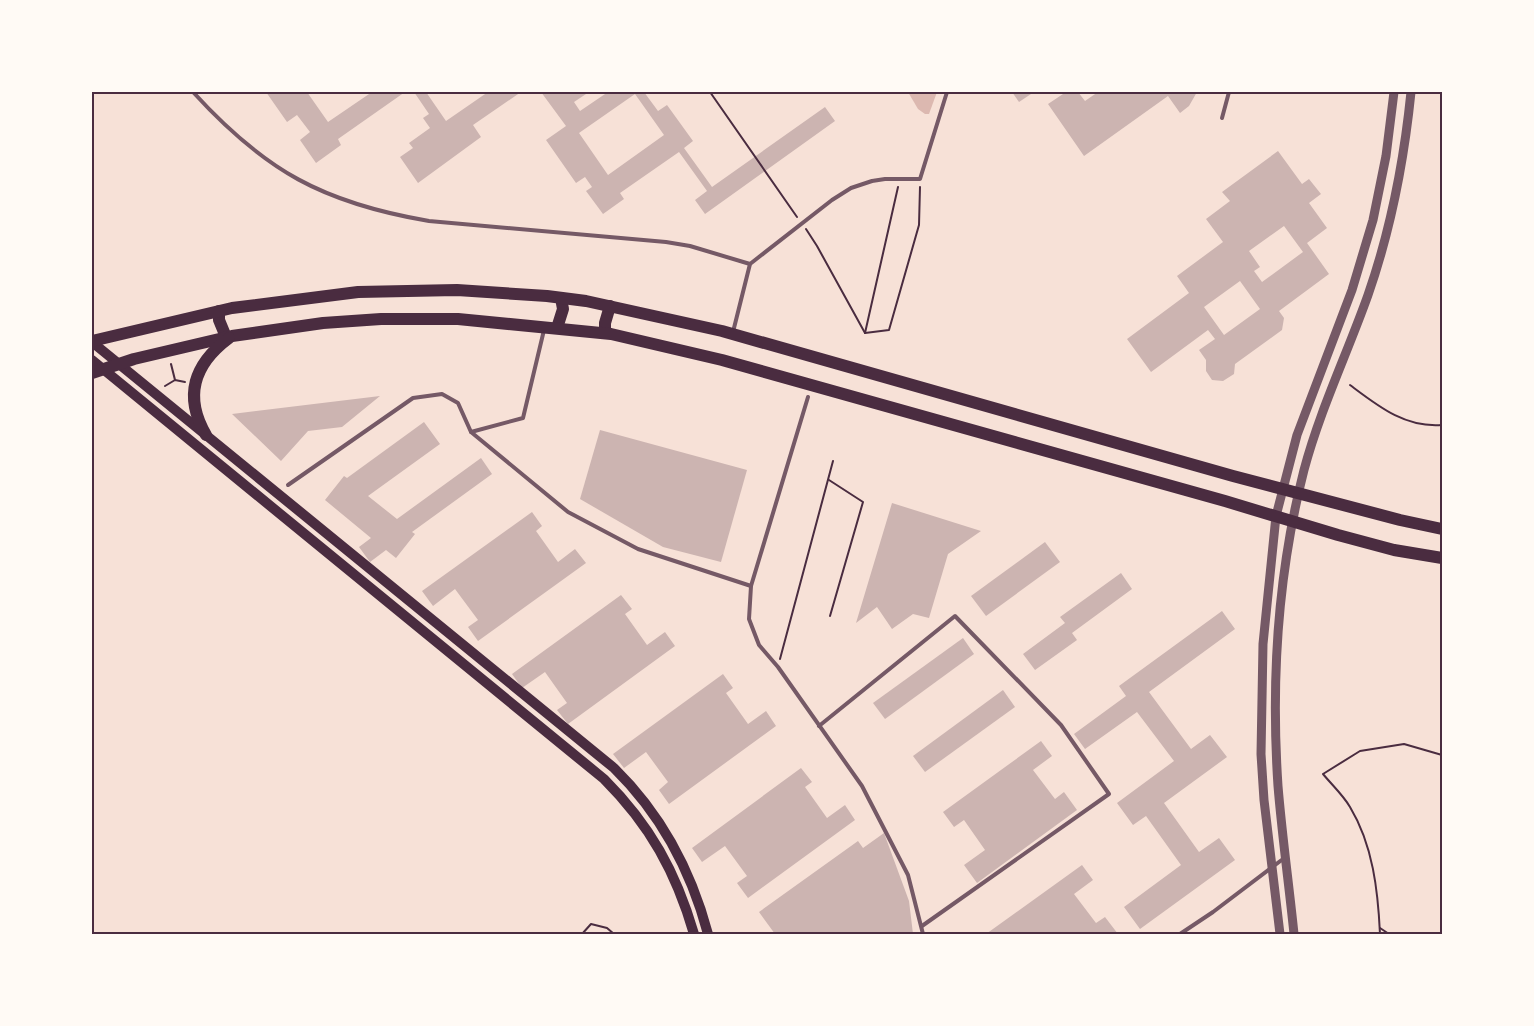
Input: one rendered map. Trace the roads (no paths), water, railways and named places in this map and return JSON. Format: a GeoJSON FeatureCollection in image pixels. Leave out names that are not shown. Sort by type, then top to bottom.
{"type":"FeatureCollection","features":[{"type":"Feature","properties":{"kind":"main road"},"geometry":{"type":"LineString","coordinates":[[92,342],[219,311],[327,295],[402,290],[457,290],[561,298],[674,319],[732,334],[1299,494],[1443,529]]}},
{"type":"Feature","properties":{"kind":"main road"},"geometry":{"type":"LineString","coordinates":[[551,327],[562,309],[561,298]]}},
{"type":"Feature","properties":{"kind":"main road"},"geometry":{"type":"LineString","coordinates":[[605,333],[605,323],[610,306]]}},
{"type":"Feature","properties":{"kind":"main road"},"geometry":{"type":"LineString","coordinates":[[219,311],[219,320],[229,337]]}},
{"type":"Feature","properties":{"kind":"main road"},"geometry":{"type":"LineString","coordinates":[[97,371],[229,337],[292,326],[381,319],[458,319],[605,333],[722,360],[1394,550],[1443,558]]}},
{"type":"Feature","properties":{"kind":"main road"},"geometry":{"type":"LineString","coordinates":[[206,435],[195,409],[195,382],[202,367],[214,351],[229,337]]}},
{"type":"Feature","properties":{"kind":"main road"},"geometry":{"type":"LineString","coordinates":[[92,342],[623,777],[651,810],[678,852],[696,894],[708,934]]}},
{"type":"Feature","properties":{"kind":"main road"},"geometry":{"type":"LineString","coordinates":[[92,360],[97,371],[604,779],[631,807],[652,835],[673,874],[692,934]]}},
{"type":"Feature","properties":{"kind":"street"},"geometry":{"type":"LineString","coordinates":[[1280,934],[1264,801],[1261,754],[1261,687],[1276,516],[1297,435],[1352,290],[1370,231],[1386,156],[1394,92]]}},
{"type":"Feature","properties":{"kind":"street"},"geometry":{"type":"LineString","coordinates":[[1294,934],[1278,787],[1275,718],[1279,630],[1288,540],[1313,440],[1368,296],[1386,236],[1401,168],[1411,92]]}},
{"type":"Feature","properties":{"kind":"lane"},"geometry":{"type":"LineString","coordinates":[[193,92],[242,141],[280,169],[317,191],[356,205],[429,221],[666,242],[690,246],[750,264]]}},
{"type":"Feature","properties":{"kind":"lane"},"geometry":{"type":"LineString","coordinates":[[732,334],[750,264],[832,200],[852,188],[872,181],[900,178],[920,179],[947,92]]}},
{"type":"Feature","properties":{"kind":"lane"},"geometry":{"type":"LineString","coordinates":[[1222,118],[1229,92]]}},
{"type":"Feature","properties":{"kind":"lane"},"geometry":{"type":"LineString","coordinates":[[471,432],[523,418],[551,327]]}},
{"type":"Feature","properties":{"kind":"lane"},"geometry":{"type":"LineString","coordinates":[[288,485],[413,398],[442,394],[458,403],[471,432],[568,512],[638,549],[751,586]]}},
{"type":"Feature","properties":{"kind":"lane"},"geometry":{"type":"LineString","coordinates":[[808,397],[751,586],[750,619],[759,645],[778,667],[862,786],[908,875],[923,934]]}},
{"type":"Feature","properties":{"kind":"lane"},"geometry":{"type":"LineString","coordinates":[[819,726],[955,616],[1061,725],[1109,794],[922,926]]}},
{"type":"Feature","properties":{"kind":"lane"},"geometry":{"type":"LineString","coordinates":[[1180,934],[1285,857]]}}]}
